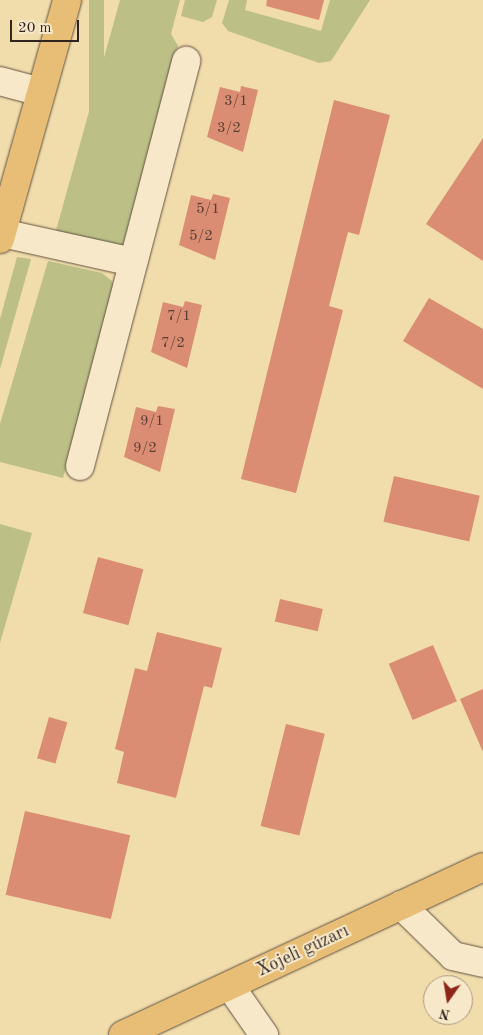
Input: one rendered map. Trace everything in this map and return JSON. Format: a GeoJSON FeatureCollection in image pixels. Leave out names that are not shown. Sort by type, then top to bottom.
{"type":"FeatureCollection","features":[{"type":"Feature","properties":{"kind":"main road"},"geometry":{"type":"LineString","coordinates":[[1,236],[67,0]]}},
{"type":"Feature","properties":{"kind":"main road","name":"Xojeli gúzarı"},"geometry":{"type":"LineString","coordinates":[[123,1035],[483,867]]}},
{"type":"Feature","properties":{"kind":"street"},"geometry":{"type":"LineString","coordinates":[[80,466],[186,61]]}},
{"type":"Feature","properties":{"kind":"street"},"geometry":{"type":"LineString","coordinates":[[0,81],[41,92]]}},
{"type":"Feature","properties":{"kind":"street"},"geometry":{"type":"LineString","coordinates":[[1,236],[133,262]]}},
{"type":"Feature","properties":{"kind":"street"},"geometry":{"type":"LineString","coordinates":[[401,904],[453,956],[483,962]]}},
{"type":"Feature","properties":{"kind":"street"},"geometry":{"type":"LineString","coordinates":[[230,986],[264,1035]]}},
{"type":"Feature","properties":{"kind":"green space"},"geometry":{"type":"Polygon","coordinates":[[[89,0],[104,0],[104,235],[89,235],[89,0]]]}},
{"type":"Feature","properties":{"kind":"green space"},"geometry":{"type":"Polygon","coordinates":[[[120,0],[180,0],[171,34],[178,46],[131,232],[128,242],[118,247],[55,234],[120,0]]]}},
{"type":"Feature","properties":{"kind":"green space"},"geometry":{"type":"Polygon","coordinates":[[[185,0],[217,0],[212,17],[203,22],[181,16],[185,0]]]}},
{"type":"Feature","properties":{"kind":"green space"},"geometry":{"type":"Polygon","coordinates":[[[229,0],[247,0],[245,10],[321,31],[330,0],[370,0],[331,61],[319,63],[228,31],[222,23],[229,0]]]}},
{"type":"Feature","properties":{"kind":"green space"},"geometry":{"type":"Polygon","coordinates":[[[17,257],[31,259],[0,369],[0,319],[17,257]]]}},
{"type":"Feature","properties":{"kind":"green space"},"geometry":{"type":"Polygon","coordinates":[[[48,261],[102,273],[112,281],[116,292],[63,478],[0,462],[0,424],[48,261]]]}},
{"type":"Feature","properties":{"kind":"green space"},"geometry":{"type":"Polygon","coordinates":[[[0,524],[32,533],[0,643],[0,524]]]}},
{"type":"Feature","properties":{"kind":"building"},"geometry":{"type":"Polygon","coordinates":[[[267,0],[324,0],[319,20],[266,6],[267,0]]]}},
{"type":"Feature","properties":{"kind":"building"},"geometry":{"type":"Polygon","coordinates":[[[241,86],[258,90],[243,152],[207,137],[220,87],[240,92],[241,86]]]}},
{"type":"Feature","properties":{"kind":"building"},"geometry":{"type":"Polygon","coordinates":[[[334,100],[390,115],[359,235],[348,232],[329,306],[343,310],[296,493],[241,479],[334,100]]]}},
{"type":"Feature","properties":{"kind":"building"},"geometry":{"type":"Polygon","coordinates":[[[483,138],[483,261],[426,224],[483,138]]]}},
{"type":"Feature","properties":{"kind":"building"},"geometry":{"type":"Polygon","coordinates":[[[213,194],[230,198],[215,260],[179,245],[191,195],[211,200],[213,194]]]}},
{"type":"Feature","properties":{"kind":"building"},"geometry":{"type":"Polygon","coordinates":[[[429,298],[483,329],[483,389],[403,341],[429,298]]]}},
{"type":"Feature","properties":{"kind":"building"},"geometry":{"type":"Polygon","coordinates":[[[185,301],[202,305],[187,368],[151,352],[163,302],[183,307],[185,301]]]}},
{"type":"Feature","properties":{"kind":"building"},"geometry":{"type":"Polygon","coordinates":[[[158,406],[175,409],[160,472],[124,457],[136,407],[156,412],[158,406]]]}},
{"type":"Feature","properties":{"kind":"building"},"geometry":{"type":"Polygon","coordinates":[[[394,476],[480,496],[469,542],[383,522],[394,476]]]}},
{"type":"Feature","properties":{"kind":"building"},"geometry":{"type":"Polygon","coordinates":[[[98,557],[143,569],[128,625],[83,613],[98,557]]]}},
{"type":"Feature","properties":{"kind":"building"},"geometry":{"type":"Polygon","coordinates":[[[280,599],[323,609],[318,631],[275,621],[280,599]]]}},
{"type":"Feature","properties":{"kind":"building"},"geometry":{"type":"Polygon","coordinates":[[[157,632],[222,648],[212,688],[204,686],[176,798],[117,783],[124,752],[115,749],[135,668],[147,671],[157,632]]]}},
{"type":"Feature","properties":{"kind":"building"},"geometry":{"type":"Polygon","coordinates":[[[433,645],[457,701],[413,720],[389,664],[433,645]]]}},
{"type":"Feature","properties":{"kind":"building"},"geometry":{"type":"Polygon","coordinates":[[[483,689],[483,752],[460,699],[483,689]]]}},
{"type":"Feature","properties":{"kind":"building"},"geometry":{"type":"Polygon","coordinates":[[[49,717],[67,722],[55,764],[37,758],[49,717]]]}},
{"type":"Feature","properties":{"kind":"building"},"geometry":{"type":"Polygon","coordinates":[[[286,724],[325,734],[299,836],[261,826],[286,724]]]}},
{"type":"Feature","properties":{"kind":"building"},"geometry":{"type":"Polygon","coordinates":[[[25,811],[130,835],[111,919],[6,895],[25,811]]]}}]}
